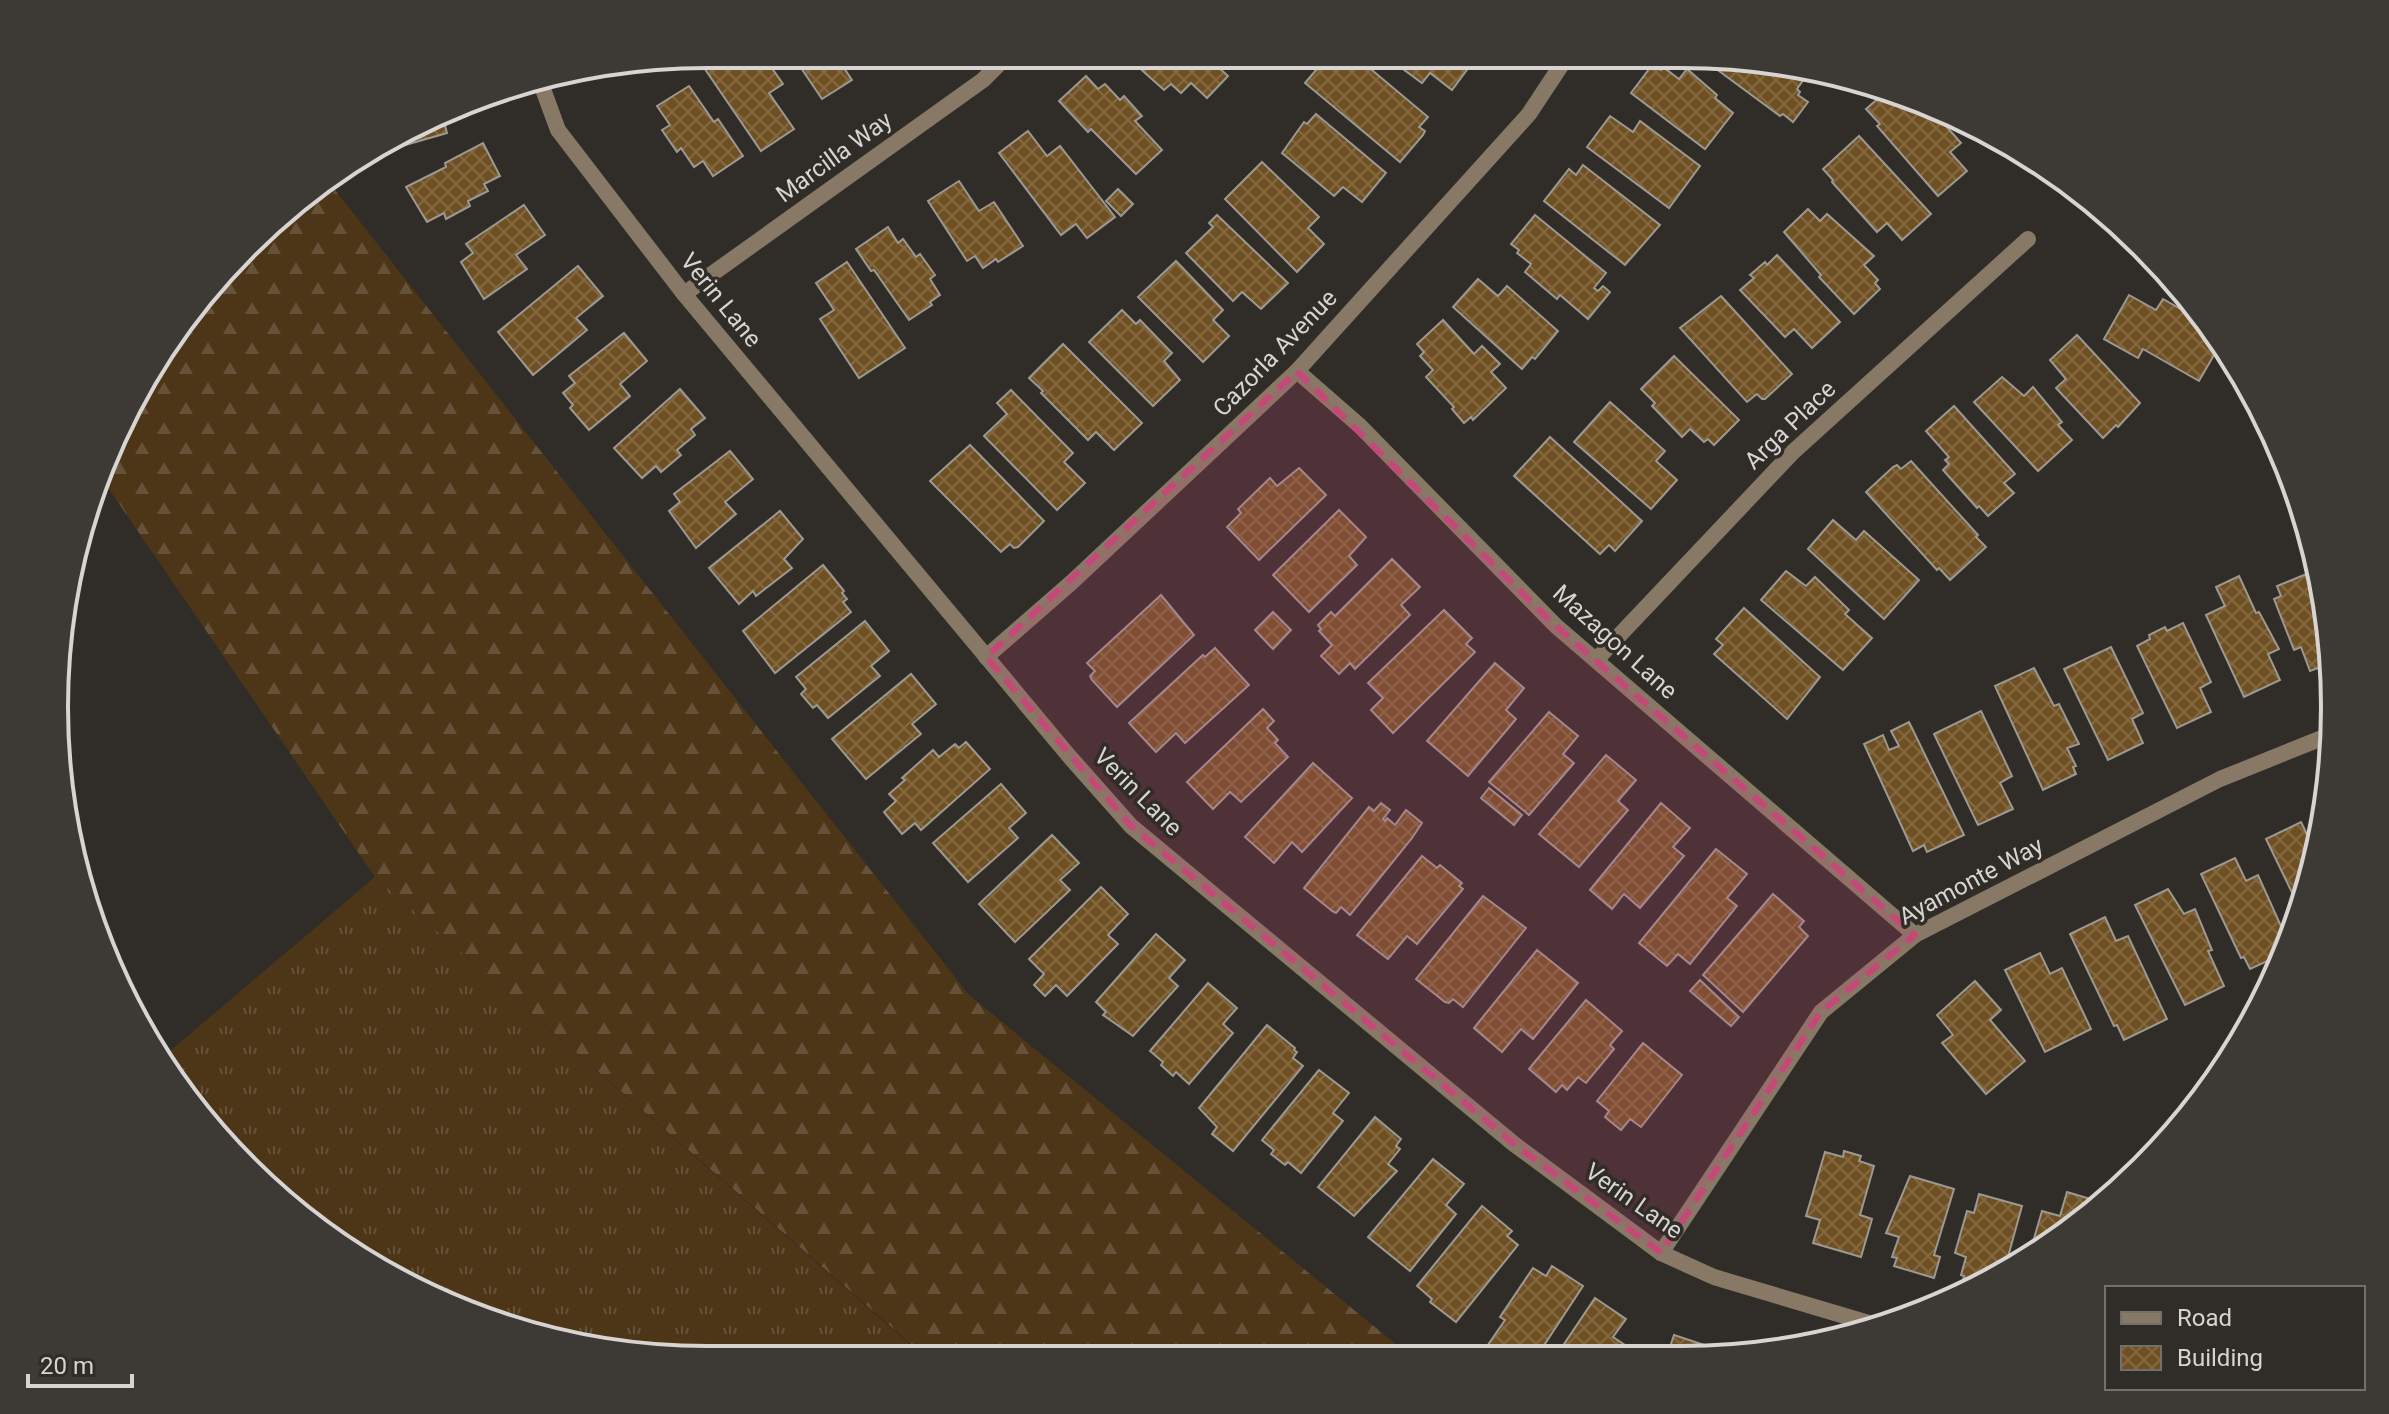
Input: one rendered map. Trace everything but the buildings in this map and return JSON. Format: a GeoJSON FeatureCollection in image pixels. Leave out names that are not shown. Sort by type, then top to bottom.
{"type":"FeatureCollection","features":[{"type":"Feature","properties":{"kind":"street","name":"Marcilla Way"},"geometry":{"type":"LineString","coordinates":[[684,294],[983,80],[995,68]]}},
{"type":"Feature","properties":{"kind":"street","name":"Cazorla Avenue"},"geometry":{"type":"LineString","coordinates":[[986,657],[1092,564],[1297,371],[1529,114],[1559,68]]}},
{"type":"Feature","properties":{"kind":"street","name":"Verin Lane"},"geometry":{"type":"LineString","coordinates":[[543,90],[558,130],[684,294],[1131,826],[1514,1144],[1661,1253],[1714,1277],[1859,1320]]}},
{"type":"Feature","properties":{"kind":"street","name":"Arga Place"},"geometry":{"type":"LineString","coordinates":[[1597,659],[1793,452],[2028,239]]}},
{"type":"Feature","properties":{"kind":"street","name":"Mazagon Lane"},"geometry":{"type":"LineString","coordinates":[[1297,371],[1360,426],[1556,626],[1915,935]]}},
{"type":"Feature","properties":{"kind":"street","name":"Ayamonte Way"},"geometry":{"type":"LineString","coordinates":[[1661,1253],[1821,1012],[1915,935],[2220,779],[2320,739]]}},
{"type":"Feature","properties":{"kind":"highlighted area"},"geometry":{"type":"Polygon","coordinates":[[[1297,371],[1556,626],[1915,935],[1821,1012],[1661,1253],[1514,1144],[1131,826],[986,657],[1297,371]]]}},
{"type":"Feature","properties":{"kind":"green space"},"geometry":{"type":"Polygon","coordinates":[[[334,189],[969,995],[1398,1346],[913,1346],[375,877],[108,487],[134,424],[154,387],[200,318],[255,255],[334,189]]]}},
{"type":"Feature","properties":{"kind":"green space"},"geometry":{"type":"Polygon","coordinates":[[[375,877],[912,1346],[707,1346],[624,1341],[542,1324],[462,1297],[387,1260],[318,1214],[255,1159],[200,1096],[170,1051],[375,877]]]}}]}
